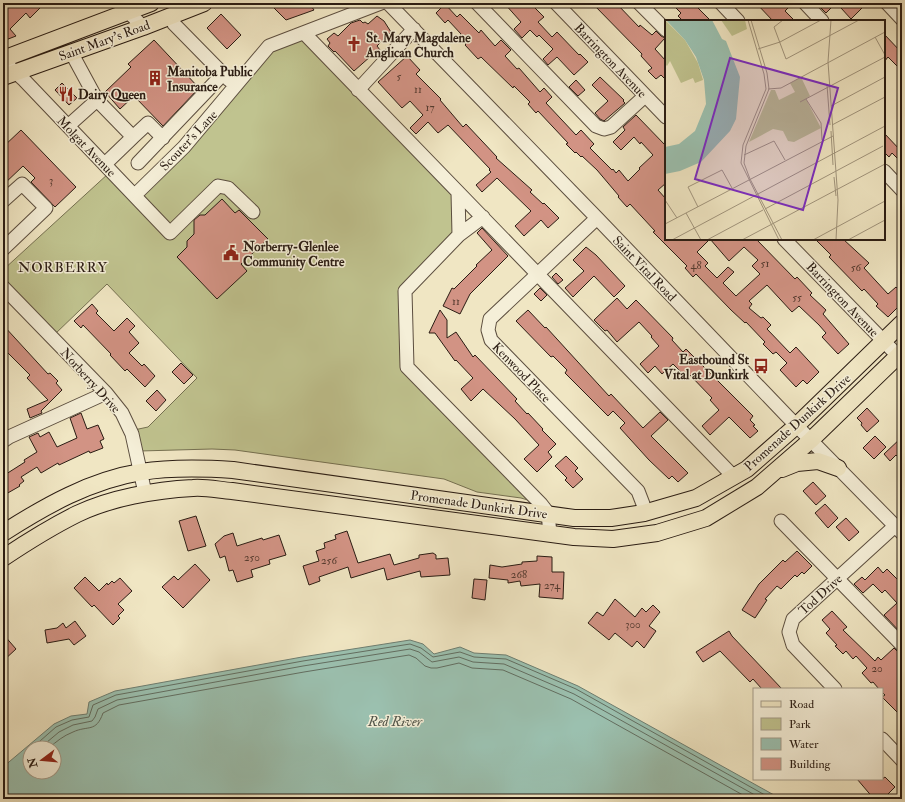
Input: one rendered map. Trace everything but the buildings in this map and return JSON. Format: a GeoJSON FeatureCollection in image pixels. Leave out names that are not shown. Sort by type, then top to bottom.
{"type":"FeatureCollection","features":[{"type":"Feature","properties":{"kind":"main road","name":"Saint Mary's Road"},"geometry":{"type":"LineString","coordinates":[[3,60],[124,7],[151,3]]}},
{"type":"Feature","properties":{"kind":"main road","name":"Saint Mary's Road"},"geometry":{"type":"LineString","coordinates":[[10,75],[143,27],[204,3]]}},
{"type":"Feature","properties":{"kind":"main road","name":"Promenade Dunkirk Drive"},"geometry":{"type":"LineString","coordinates":[[3,533],[35,513],[72,494],[112,479],[141,472],[193,468],[233,470],[548,513],[574,518],[611,518],[644,513],[696,498],[746,469],[796,426],[902,323]]}},
{"type":"Feature","properties":{"kind":"main road","name":"Promenade Dunkirk Drive"},"geometry":{"type":"LineString","coordinates":[[3,558],[42,533],[78,513],[117,500],[145,493],[194,488],[232,491],[574,537],[613,538],[657,533],[706,518],[757,487],[901,356]]}},
{"type":"Feature","properties":{"kind":"main road"},"geometry":{"type":"LineString","coordinates":[[773,473],[797,463],[818,461],[838,468]]}},
{"type":"Feature","properties":{"kind":"street","name":"Scouter's Lane"},"geometry":{"type":"LineString","coordinates":[[134,195],[184,147],[269,46],[382,3]]}},
{"type":"Feature","properties":{"kind":"street","name":"Saint Vital Road"},"geometry":{"type":"LineString","coordinates":[[388,3],[898,530]]}},
{"type":"Feature","properties":{"kind":"street"},"geometry":{"type":"LineString","coordinates":[[477,3],[596,126],[604,129],[611,127],[645,96]]}},
{"type":"Feature","properties":{"kind":"street","name":"Barrington Avenue"},"geometry":{"type":"LineString","coordinates":[[556,3],[665,116]]}},
{"type":"Feature","properties":{"kind":"street"},"geometry":{"type":"LineString","coordinates":[[639,3],[665,29]]}},
{"type":"Feature","properties":{"kind":"street"},"geometry":{"type":"LineString","coordinates":[[721,3],[737,20]]}},
{"type":"Feature","properties":{"kind":"street"},"geometry":{"type":"LineString","coordinates":[[805,3],[821,20]]}},
{"type":"Feature","properties":{"kind":"street"},"geometry":{"type":"LineString","coordinates":[[887,3],[902,19]]}},
{"type":"Feature","properties":{"kind":"street"},"geometry":{"type":"LineString","coordinates":[[124,7],[143,27]]}},
{"type":"Feature","properties":{"kind":"street"},"geometry":{"type":"LineString","coordinates":[[171,16],[174,24],[222,75],[236,86]]}},
{"type":"Feature","properties":{"kind":"street"},"geometry":{"type":"LineString","coordinates":[[358,90],[414,29]]}},
{"type":"Feature","properties":{"kind":"street"},"geometry":{"type":"LineString","coordinates":[[304,33],[734,477]]}},
{"type":"Feature","properties":{"kind":"street"},"geometry":{"type":"LineString","coordinates":[[71,52],[97,100],[133,137]]}},
{"type":"Feature","properties":{"kind":"street","name":"Molgat Avenue"},"geometry":{"type":"LineString","coordinates":[[3,60],[10,75],[68,126],[170,233],[218,186],[228,188],[253,212]]}},
{"type":"Feature","properties":{"kind":"street"},"geometry":{"type":"LineString","coordinates":[[138,163],[222,75]]}},
{"type":"Feature","properties":{"kind":"street"},"geometry":{"type":"LineString","coordinates":[[68,126],[97,100]]}},
{"type":"Feature","properties":{"kind":"street"},"geometry":{"type":"LineString","coordinates":[[105,164],[148,123],[163,138]]}},
{"type":"Feature","properties":{"kind":"street"},"geometry":{"type":"LineString","coordinates":[[885,173],[902,190]]}},
{"type":"Feature","properties":{"kind":"street"},"geometry":{"type":"LineString","coordinates":[[3,201],[22,184],[46,208],[3,249]]}},
{"type":"Feature","properties":{"kind":"street"},"geometry":{"type":"LineString","coordinates":[[458,192],[459,235]]}},
{"type":"Feature","properties":{"kind":"street"},"geometry":{"type":"LineString","coordinates":[[483,217],[459,235],[405,291],[407,367],[541,504],[548,513],[550,534]]}},
{"type":"Feature","properties":{"kind":"street","name":"Kenwood Place"},"geometry":{"type":"LineString","coordinates":[[597,218],[490,319],[488,330],[491,340],[638,492],[643,504],[644,513]]}},
{"type":"Feature","properties":{"kind":"street","name":"Barrington Avenue"},"geometry":{"type":"LineString","coordinates":[[785,240],[883,341],[901,356]]}},
{"type":"Feature","properties":{"kind":"street","name":"Norberry Drive"},"geometry":{"type":"LineString","coordinates":[[3,287],[106,393],[122,413],[132,434],[145,493]]}},
{"type":"Feature","properties":{"kind":"street"},"geometry":{"type":"LineString","coordinates":[[5,436],[106,393]]}},
{"type":"Feature","properties":{"kind":"street"},"geometry":{"type":"LineString","coordinates":[[781,521],[902,645]]}},
{"type":"Feature","properties":{"kind":"street","name":"Tod Drive"},"geometry":{"type":"LineString","coordinates":[[834,688],[793,645],[789,632],[793,619],[837,579],[898,530]]}},
{"type":"Feature","properties":{"kind":"street"},"geometry":{"type":"LineString","coordinates":[[883,740],[902,760]]}},
{"type":"Feature","properties":{"kind":"green space","name":"Norberry-Glenlee Community Centre"},"geometry":{"type":"Polygon","coordinates":[[[304,37],[455,193],[459,235],[402,291],[404,368],[541,504],[521,498],[477,492],[444,479],[235,450],[212,449],[140,451],[134,430],[148,427],[197,378],[107,284],[54,335],[3,283],[3,270],[109,173],[134,198],[271,48],[304,37]]]}},
{"type":"Feature","properties":{"kind":"water","name":"Red River"},"geometry":{"type":"Polygon","coordinates":[[[410,640],[423,644],[434,654],[460,647],[474,653],[506,655],[578,686],[774,795],[777,799],[3,799],[3,767],[22,751],[22,780],[62,780],[62,740],[35,740],[54,724],[71,716],[87,714],[89,702],[115,691],[302,657],[410,640]]]}},
{"type":"Feature","properties":{"kind":"place","name":"St. Mary Magdalene Anglican Church"},"geometry":{"type":"Point","coordinates":[354,44]}},
{"type":"Feature","properties":{"kind":"place","name":"Manitoba Public Insurance"},"geometry":{"type":"Point","coordinates":[155,78]}},
{"type":"Feature","properties":{"kind":"place","name":"Dairy Queen"},"geometry":{"type":"Point","coordinates":[66,94]}},
{"type":"Feature","properties":{"kind":"place","name":"Norberry-Glenlee Community Centre"},"geometry":{"type":"Point","coordinates":[231,253]}},
{"type":"Feature","properties":{"kind":"place","name":"Eastbound St Vital at Dunkirk"},"geometry":{"type":"Point","coordinates":[761,366]}},
{"type":"Feature","properties":{"kind":"district","name":"NORBERRY"},"geometry":{"type":"Point","coordinates":[63,267]}}]}
